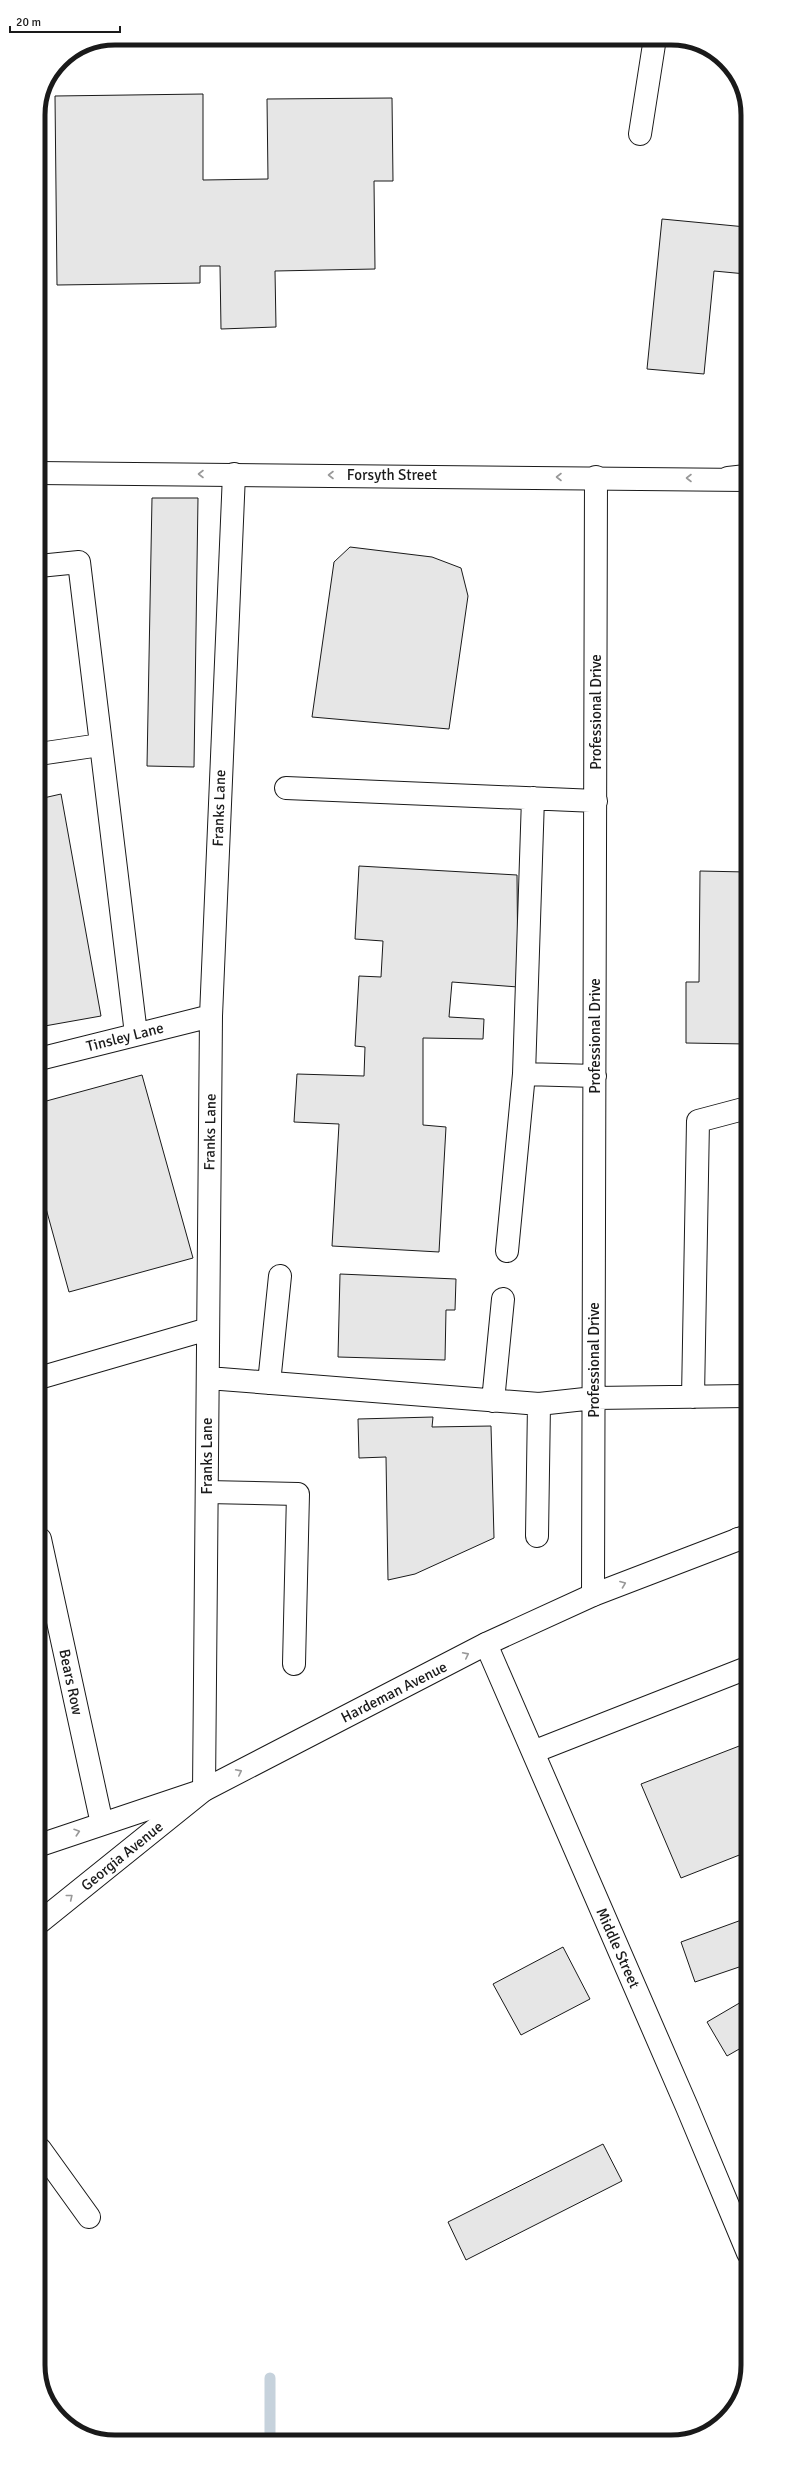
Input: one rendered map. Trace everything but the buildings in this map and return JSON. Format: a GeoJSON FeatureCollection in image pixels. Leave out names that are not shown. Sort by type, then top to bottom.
{"type":"FeatureCollection","features":[{"type":"Feature","properties":{"kind":"street"},"geometry":{"type":"LineString","coordinates":[[640,134],[654,45]]}},
{"type":"Feature","properties":{"kind":"street","name":"Forsyth Street"},"geometry":{"type":"LineString","coordinates":[[45,473],[740,478]]}},
{"type":"Feature","properties":{"kind":"street","name":"Franks Lane"},"geometry":{"type":"LineString","coordinates":[[204,1790],[211,1016],[234,474]]}},
{"type":"Feature","properties":{"kind":"street","name":"Professional Drive"},"geometry":{"type":"LineString","coordinates":[[593,1595],[596,477]]}},
{"type":"Feature","properties":{"kind":"street"},"geometry":{"type":"LineString","coordinates":[[45,565],[79,562],[136,1034]]}},
{"type":"Feature","properties":{"kind":"street"},"geometry":{"type":"LineString","coordinates":[[45,753],[100,744]]}},
{"type":"Feature","properties":{"kind":"street"},"geometry":{"type":"LineString","coordinates":[[286,788],[596,801]]}},
{"type":"Feature","properties":{"kind":"street"},"geometry":{"type":"LineString","coordinates":[[507,1251],[524,1074],[533,798]]}},
{"type":"Feature","properties":{"kind":"street","name":"Tinsley Lane"},"geometry":{"type":"LineString","coordinates":[[45,1057],[211,1016]]}},
{"type":"Feature","properties":{"kind":"street"},"geometry":{"type":"LineString","coordinates":[[524,1074],[595,1076]]}},
{"type":"Feature","properties":{"kind":"street"},"geometry":{"type":"LineString","coordinates":[[693,1397],[698,1121],[741,1110]]}},
{"type":"Feature","properties":{"kind":"street"},"geometry":{"type":"LineString","coordinates":[[269,1383],[280,1276]]}},
{"type":"Feature","properties":{"kind":"street"},"geometry":{"type":"LineString","coordinates":[[493,1401],[503,1299]]}},
{"type":"Feature","properties":{"kind":"street"},"geometry":{"type":"LineString","coordinates":[[45,1376],[208,1329]]}},
{"type":"Feature","properties":{"kind":"street"},"geometry":{"type":"LineString","coordinates":[[208,1378],[539,1404],[594,1398],[741,1396]]}},
{"type":"Feature","properties":{"kind":"street"},"geometry":{"type":"LineString","coordinates":[[537,1536],[539,1404]]}},
{"type":"Feature","properties":{"kind":"street"},"geometry":{"type":"LineString","coordinates":[[207,1492],[298,1494],[294,1664]]}},
{"type":"Feature","properties":{"kind":"street","name":"Hardeman Avenue"},"geometry":{"type":"LineString","coordinates":[[45,1842],[204,1790],[486,1644],[593,1595],[741,1539]]}},
{"type":"Feature","properties":{"kind":"street","name":"Bears Row"},"geometry":{"type":"LineString","coordinates":[[45,1562],[102,1824]]}},
{"type":"Feature","properties":{"kind":"street","name":"Middle Street"},"geometry":{"type":"LineString","coordinates":[[486,1644],[687,2107],[741,2236]]}},
{"type":"Feature","properties":{"kind":"street"},"geometry":{"type":"LineString","coordinates":[[533,1752],[741,1670]]}},
{"type":"Feature","properties":{"kind":"street","name":"Georgia Avenue"},"geometry":{"type":"LineString","coordinates":[[45,1918],[204,1790]]}},
{"type":"Feature","properties":{"kind":"street"},"geometry":{"type":"LineString","coordinates":[[45,2156],[89,2217]]}},
{"type":"Feature","properties":{"kind":"waterway"},"geometry":{"type":"LineString","coordinates":[[270,2378],[270,2435]]}}]}
